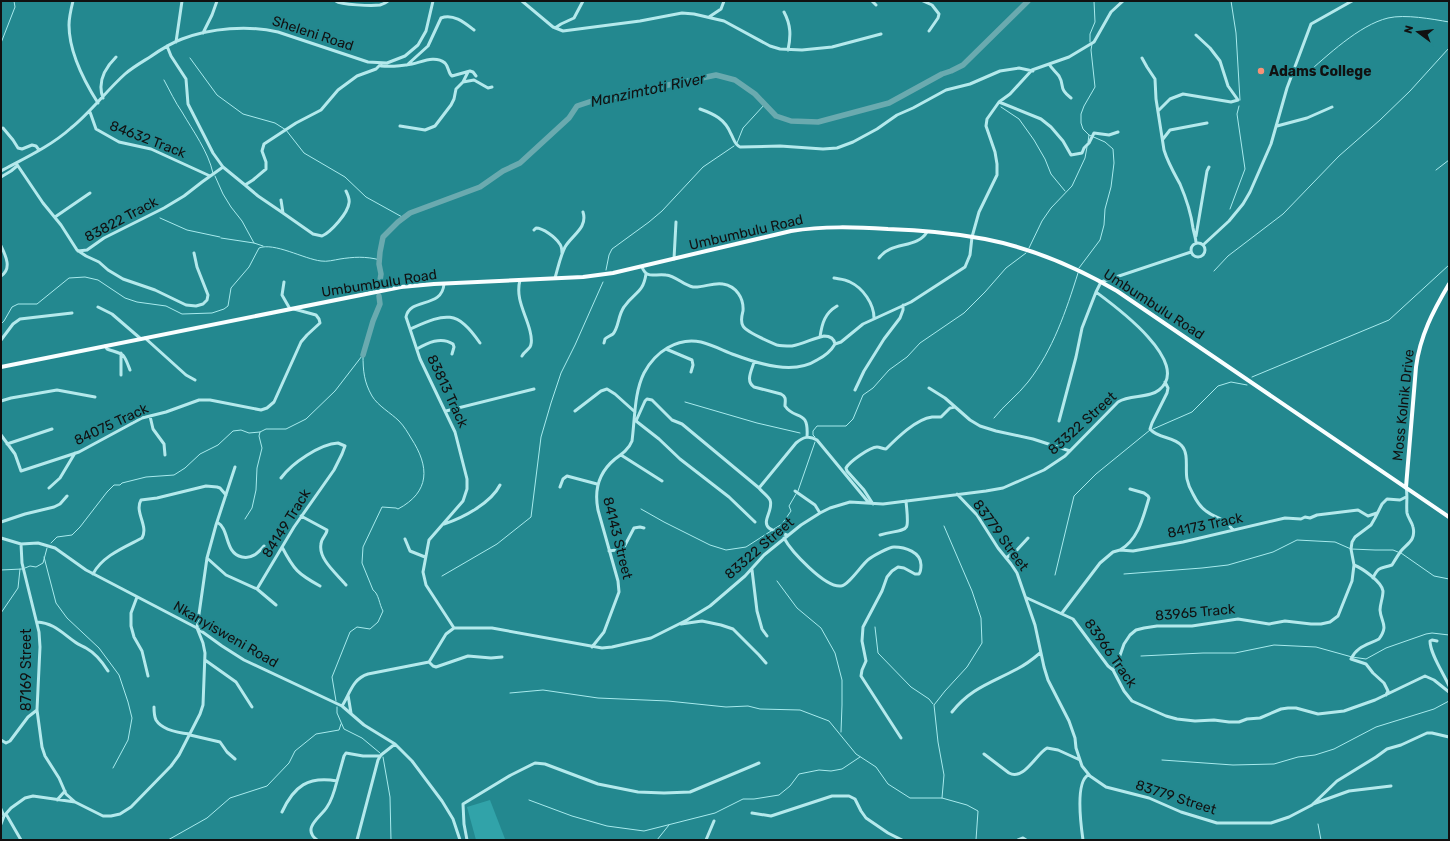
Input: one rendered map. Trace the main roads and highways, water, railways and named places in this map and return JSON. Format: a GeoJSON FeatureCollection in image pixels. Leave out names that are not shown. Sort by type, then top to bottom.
{"type":"FeatureCollection","features":[{"type":"Feature","properties":{"kind":"main road","name":"Umbumbulu Road"},"geometry":{"type":"LineString","coordinates":[[1,367],[383,290],[416,285],[555,278],[613,273],[777,233],[813,228],[844,227],[927,232],[972,237],[1019,247],[1051,258],[1101,282],[1125,296],[1449,517]]}},
{"type":"Feature","properties":{"kind":"main road","name":"Moss Kolnik Drive"},"geometry":{"type":"LineString","coordinates":[[1406,487],[1416,367],[1419,350],[1428,322],[1449,284]]}},
{"type":"Feature","properties":{"kind":"waterway"},"geometry":{"type":"LineString","coordinates":[[1,43],[15,7],[14,1]]}},
{"type":"Feature","properties":{"kind":"waterway","name":"Manzimtoti River"},"geometry":{"type":"LineString","coordinates":[[379,287],[381,274],[379,264],[383,237],[398,222],[410,213],[480,187],[503,171],[520,163],[569,118],[577,106],[592,101],[716,75],[735,80],[755,94],[776,116],[791,121],[818,122],[889,103],[942,74],[963,65],[1028,1]]}},
{"type":"Feature","properties":{"kind":"waterway"},"geometry":{"type":"LineString","coordinates":[[1090,42],[1090,34],[1095,22],[1094,1]]}},
{"type":"Feature","properties":{"kind":"waterway"},"geometry":{"type":"LineString","coordinates":[[1231,1],[1236,33],[1240,100]]}},
{"type":"Feature","properties":{"kind":"waterway"},"geometry":{"type":"LineString","coordinates":[[1305,75],[1333,50],[1355,34],[1377,22],[1395,17],[1418,17],[1449,22]]}},
{"type":"Feature","properties":{"kind":"waterway"},"geometry":{"type":"LineString","coordinates":[[1088,142],[1089,135],[1083,129],[1081,114],[1095,87],[1091,50],[1092,44]]}},
{"type":"Feature","properties":{"kind":"waterway"},"geometry":{"type":"LineString","coordinates":[[1214,271],[1228,256],[1283,214],[1339,156],[1410,91],[1449,48]]}},
{"type":"Feature","properties":{"kind":"waterway"},"geometry":{"type":"LineString","coordinates":[[190,58],[217,95],[243,114],[275,123],[286,130],[304,153],[345,177],[366,197],[404,218]]}},
{"type":"Feature","properties":{"kind":"waterway"},"geometry":{"type":"LineString","coordinates":[[164,80],[204,149],[213,173]]}},
{"type":"Feature","properties":{"kind":"waterway"},"geometry":{"type":"LineString","coordinates":[[737,143],[743,128],[765,104]]}},
{"type":"Feature","properties":{"kind":"waterway"},"geometry":{"type":"LineString","coordinates":[[1230,209],[1245,169],[1237,114],[1239,106]]}},
{"type":"Feature","properties":{"kind":"waterway"},"geometry":{"type":"LineString","coordinates":[[1001,107],[1019,119],[1034,140],[1045,159],[1051,174],[1065,191]]}},
{"type":"Feature","properties":{"kind":"waterway"},"geometry":{"type":"LineString","coordinates":[[1079,268],[1100,240],[1104,225],[1105,209],[1111,187],[1114,163],[1113,149],[1105,142],[1089,135]]}},
{"type":"Feature","properties":{"kind":"waterway"},"geometry":{"type":"LineString","coordinates":[[606,270],[609,255],[612,249],[662,211],[703,167],[734,146]]}},
{"type":"Feature","properties":{"kind":"waterway"},"geometry":{"type":"LineString","coordinates":[[1029,248],[1042,221],[1051,208],[1072,186],[1085,158],[1087,147]]}},
{"type":"Feature","properties":{"kind":"waterway"},"geometry":{"type":"LineString","coordinates":[[1436,170],[1449,160]]}},
{"type":"Feature","properties":{"kind":"waterway"},"geometry":{"type":"LineString","coordinates":[[215,176],[223,194],[242,221],[254,243]]}},
{"type":"Feature","properties":{"kind":"waterway"},"geometry":{"type":"LineString","coordinates":[[160,218],[187,230],[220,237]]}},
{"type":"Feature","properties":{"kind":"waterway"},"geometry":{"type":"LineString","coordinates":[[221,238],[254,243],[263,246]]}},
{"type":"Feature","properties":{"kind":"waterway"},"geometry":{"type":"LineString","coordinates":[[1,324],[12,307],[18,304],[37,304],[69,278],[85,277],[98,280],[125,298],[137,302],[166,306],[182,314],[212,313],[228,306],[231,288],[249,267],[259,248],[273,247],[314,260],[323,261],[360,257],[380,260]]}},
{"type":"Feature","properties":{"kind":"waterway"},"geometry":{"type":"LineString","coordinates":[[815,437],[813,435],[813,431],[817,426],[846,426],[853,419],[863,395],[873,388],[889,370],[907,357],[920,343],[964,313],[1006,268],[1026,253]]}},
{"type":"Feature","properties":{"kind":"waterway"},"geometry":{"type":"LineString","coordinates":[[1252,377],[1389,320],[1449,265]]}},
{"type":"Feature","properties":{"kind":"waterway"},"geometry":{"type":"LineString","coordinates":[[994,418],[1024,387],[1045,357],[1058,330],[1078,273]]}},
{"type":"Feature","properties":{"kind":"waterway"},"geometry":{"type":"LineString","coordinates":[[442,576],[497,544],[531,517],[541,437],[551,403],[561,373],[603,282]]}},
{"type":"Feature","properties":{"kind":"waterway"},"geometry":{"type":"LineString","coordinates":[[363,355],[373,321],[380,304],[379,296]]}},
{"type":"Feature","properties":{"kind":"waterway"},"geometry":{"type":"LineString","coordinates":[[336,701],[332,677],[350,632],[357,627],[370,629],[378,622],[383,611],[362,563],[363,547],[382,507],[398,509],[409,502],[416,495],[424,478],[424,469],[421,459],[403,425],[378,403],[369,391],[364,376],[363,355]]}},
{"type":"Feature","properties":{"kind":"waterway"},"geometry":{"type":"LineString","coordinates":[[51,543],[57,537],[72,535],[114,485],[120,485],[122,483],[146,477],[174,475],[185,468],[200,454],[218,445],[233,431],[241,430],[249,433],[260,432],[266,429],[286,429],[306,419],[335,391],[362,356]]}},
{"type":"Feature","properties":{"kind":"waterway"},"geometry":{"type":"LineString","coordinates":[[1153,429],[1192,412],[1218,386],[1231,382],[1247,385]]}},
{"type":"Feature","properties":{"kind":"waterway"},"geometry":{"type":"LineString","coordinates":[[685,402],[757,423],[800,433]]}},
{"type":"Feature","properties":{"kind":"waterway"},"geometry":{"type":"LineString","coordinates":[[1055,575],[1074,496],[1096,474],[1150,430]]}},
{"type":"Feature","properties":{"kind":"waterway"},"geometry":{"type":"LineString","coordinates":[[245,519],[252,508],[256,490],[257,468],[262,448],[259,436],[260,432]]}},
{"type":"Feature","properties":{"kind":"waterway"},"geometry":{"type":"LineString","coordinates":[[798,491],[815,442]]}},
{"type":"Feature","properties":{"kind":"waterway"},"geometry":{"type":"LineString","coordinates":[[774,529],[782,524],[791,511],[789,506],[796,494]]}},
{"type":"Feature","properties":{"kind":"waterway"},"geometry":{"type":"LineString","coordinates":[[641,509],[710,545],[726,550],[746,547],[771,531]]}},
{"type":"Feature","properties":{"kind":"waterway"},"geometry":{"type":"LineString","coordinates":[[942,798],[944,775],[938,742],[934,705],[967,667],[982,643],[981,618],[972,591],[944,526]]}},
{"type":"Feature","properties":{"kind":"waterway"},"geometry":{"type":"LineString","coordinates":[[1124,574],[1228,565],[1273,552],[1297,540],[1335,542],[1351,549],[1393,550],[1398,552]]}},
{"type":"Feature","properties":{"kind":"waterway"},"geometry":{"type":"LineString","coordinates":[[25,568],[30,566],[36,567],[43,563],[47,548]]}},
{"type":"Feature","properties":{"kind":"waterway"},"geometry":{"type":"LineString","coordinates":[[1401,553],[1434,576],[1449,579]]}},
{"type":"Feature","properties":{"kind":"waterway"},"geometry":{"type":"LineString","coordinates":[[44,557],[56,603],[67,618],[99,648],[119,675],[128,702],[132,718],[128,740],[113,768]]}},
{"type":"Feature","properties":{"kind":"waterway"},"geometry":{"type":"LineString","coordinates":[[1,613],[18,588],[20,569]]}},
{"type":"Feature","properties":{"kind":"waterway"},"geometry":{"type":"LineString","coordinates":[[1,570],[22,569]]}},
{"type":"Feature","properties":{"kind":"waterway"},"geometry":{"type":"LineString","coordinates":[[777,581],[797,608],[821,628],[835,653],[842,680],[841,732]]}},
{"type":"Feature","properties":{"kind":"waterway"},"geometry":{"type":"LineString","coordinates":[[875,627],[878,653],[911,687],[929,699],[933,704]]}},
{"type":"Feature","properties":{"kind":"waterway"},"geometry":{"type":"LineString","coordinates":[[1141,656],[1235,653],[1274,645],[1316,647],[1352,657],[1366,659],[1386,648],[1426,634],[1432,633],[1449,635]]}},
{"type":"Feature","properties":{"kind":"waterway"},"geometry":{"type":"LineString","coordinates":[[510,693],[543,690],[598,698],[668,701],[726,707],[748,706],[760,709],[800,710],[829,721],[856,754],[876,767],[888,784],[910,798],[942,798],[967,805],[978,811],[976,840]]}},
{"type":"Feature","properties":{"kind":"waterway"},"geometry":{"type":"LineString","coordinates":[[1162,760],[1233,765],[1274,764],[1298,757],[1315,755],[1334,749],[1376,727],[1434,709],[1449,701]]}},
{"type":"Feature","properties":{"kind":"waterway"},"geometry":{"type":"LineString","coordinates":[[337,707],[337,713],[344,729],[362,738],[380,753]]}},
{"type":"Feature","properties":{"kind":"waterway"},"geometry":{"type":"LineString","coordinates":[[168,840],[207,818],[230,798],[267,786],[289,763],[295,751],[316,734],[339,730],[341,724]]}},
{"type":"Feature","properties":{"kind":"waterway"},"geometry":{"type":"LineString","coordinates":[[383,757],[390,797],[391,840]]}},
{"type":"Feature","properties":{"kind":"waterway"},"geometry":{"type":"LineString","coordinates":[[529,800],[572,816],[607,826],[644,831],[715,813],[743,799],[754,799],[779,795],[790,786],[799,774],[819,770],[831,771],[842,769],[860,757]]}},
{"type":"Feature","properties":{"kind":"waterway"},"geometry":{"type":"LineString","coordinates":[[1318,824],[1321,840]]}},
{"type":"Feature","properties":{"kind":"waterway"},"geometry":{"type":"LineString","coordinates":[[657,840],[669,825]]}},
{"type":"Feature","properties":{"kind":"place","name":"Adams College"},"geometry":{"type":"Point","coordinates":[1261,71]}}]}
